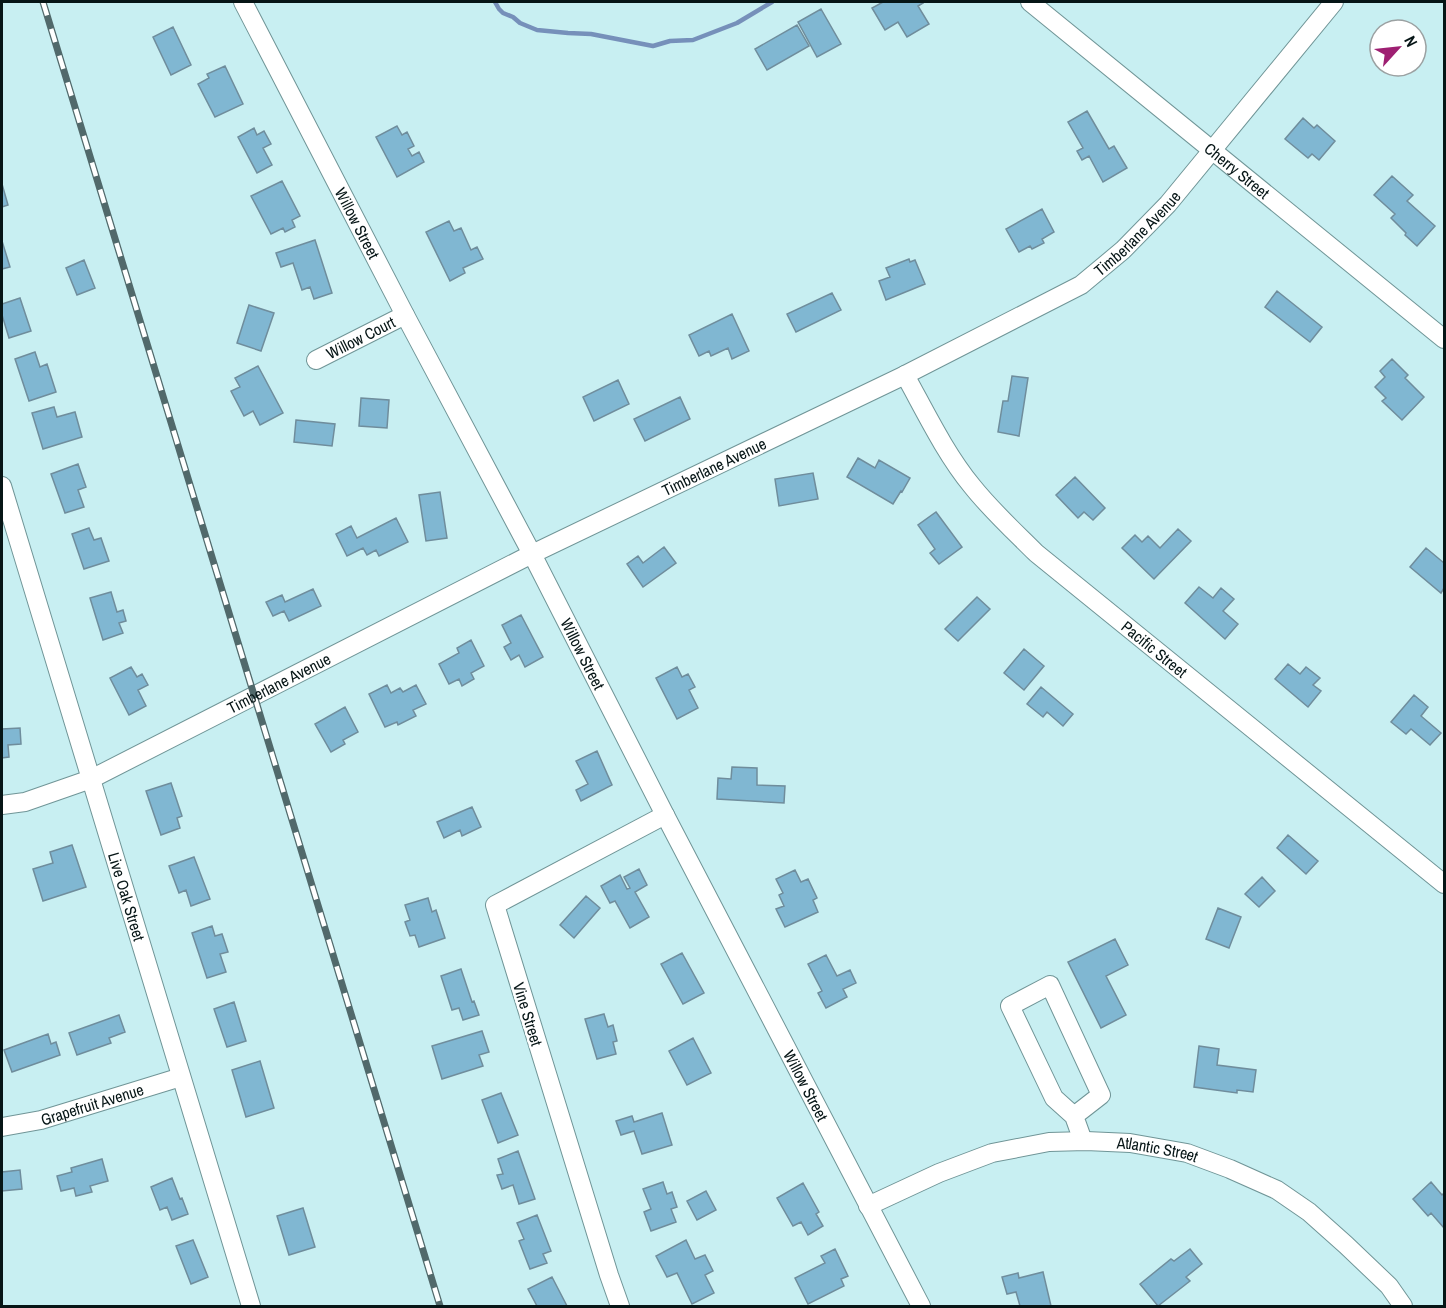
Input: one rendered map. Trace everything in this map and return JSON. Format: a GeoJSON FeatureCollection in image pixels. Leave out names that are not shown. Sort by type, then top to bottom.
{"type":"FeatureCollection","features":[{"type":"Feature","properties":{"kind":"street","name":"Willow Street"},"geometry":{"type":"LineString","coordinates":[[243,2],[921,1306]]}},
{"type":"Feature","properties":{"kind":"street","name":"Cherry Street"},"geometry":{"type":"LineString","coordinates":[[1030,2],[1444,339]]}},
{"type":"Feature","properties":{"kind":"street","name":"Timberlane Avenue"},"geometry":{"type":"LineString","coordinates":[[2,805],[25,802],[91,779],[532,554],[905,375],[1081,285],[1123,250],[1168,204],[1334,2]]}},
{"type":"Feature","properties":{"kind":"street","name":"Willow Court"},"geometry":{"type":"LineString","coordinates":[[316,360],[405,315]]}},
{"type":"Feature","properties":{"kind":"street","name":"Pacific Street"},"geometry":{"type":"LineString","coordinates":[[905,375],[950,454],[972,486],[1000,518],[1036,553],[1444,884]]}},
{"type":"Feature","properties":{"kind":"street","name":"Live Oak Street"},"geometry":{"type":"LineString","coordinates":[[2,486],[251,1306]]}},
{"type":"Feature","properties":{"kind":"street","name":"Vine Street"},"geometry":{"type":"LineString","coordinates":[[620,1306],[605,1264],[495,905],[665,815]]}},
{"type":"Feature","properties":{"kind":"street"},"geometry":{"type":"LineString","coordinates":[[1074,1116],[1101,1095],[1050,986],[1010,1006],[1054,1098],[1074,1116],[1083,1141]]}},
{"type":"Feature","properties":{"kind":"street","name":"Grapefruit Avenue"},"geometry":{"type":"LineString","coordinates":[[2,1127],[41,1120],[181,1077]]}},
{"type":"Feature","properties":{"kind":"street","name":"Atlantic Street"},"geometry":{"type":"LineString","coordinates":[[868,1206],[939,1173],[992,1153],[1049,1142],[1130,1143],[1187,1153],[1277,1190],[1309,1212],[1389,1286],[1403,1306]]}},
{"type":"Feature","properties":{"kind":"building"},"geometry":{"type":"Polygon","coordinates":[[[883,2],[922,2],[918,6],[929,24],[907,37],[898,22],[885,30],[872,8],[883,2]]]}},
{"type":"Feature","properties":{"kind":"building"},"geometry":{"type":"Polygon","coordinates":[[[821,9],[841,44],[817,57],[798,22],[821,9]]]}},
{"type":"Feature","properties":{"kind":"building"},"geometry":{"type":"Polygon","coordinates":[[[797,25],[809,46],[767,70],[755,49],[797,25]]]}},
{"type":"Feature","properties":{"kind":"building"},"geometry":{"type":"Polygon","coordinates":[[[173,27],[191,65],[171,75],[153,37],[173,27]]]}},
{"type":"Feature","properties":{"kind":"building"},"geometry":{"type":"Polygon","coordinates":[[[225,66],[243,104],[215,117],[198,84],[209,78],[207,74],[225,66]]]}},
{"type":"Feature","properties":{"kind":"building"},"geometry":{"type":"Polygon","coordinates":[[[1087,111],[1109,149],[1114,146],[1127,168],[1103,182],[1089,156],[1082,160],[1077,151],[1083,148],[1068,122],[1087,111]]]}},
{"type":"Feature","properties":{"kind":"building"},"geometry":{"type":"Polygon","coordinates":[[[1303,118],[1314,128],[1317,125],[1335,141],[1319,160],[1312,154],[1308,158],[1285,139],[1303,118]]]}},
{"type":"Feature","properties":{"kind":"building"},"geometry":{"type":"Polygon","coordinates":[[[397,126],[402,135],[407,132],[414,146],[408,149],[412,156],[419,152],[424,162],[397,177],[376,137],[397,126]]]}},
{"type":"Feature","properties":{"kind":"building"},"geometry":{"type":"Polygon","coordinates":[[[254,128],[257,135],[264,131],[271,144],[263,148],[272,165],[257,173],[238,137],[254,128]]]}},
{"type":"Feature","properties":{"kind":"building"},"geometry":{"type":"Polygon","coordinates":[[[1392,176],[1413,195],[1407,201],[1435,226],[1417,246],[1391,218],[1395,214],[1374,195],[1392,176]]]}},
{"type":"Feature","properties":{"kind":"building"},"geometry":{"type":"Polygon","coordinates":[[[282,181],[300,216],[292,220],[295,227],[285,232],[283,228],[271,234],[251,196],[282,181]]]}},
{"type":"Feature","properties":{"kind":"building"},"geometry":{"type":"Polygon","coordinates":[[[2,184],[8,205],[2,207],[2,184]]]}},
{"type":"Feature","properties":{"kind":"building"},"geometry":{"type":"Polygon","coordinates":[[[1042,209],[1054,232],[1042,239],[1044,243],[1032,249],[1030,246],[1019,252],[1006,229],[1042,209]]]}},
{"type":"Feature","properties":{"kind":"building"},"geometry":{"type":"Polygon","coordinates":[[[449,221],[454,231],[461,228],[471,250],[477,247],[483,259],[463,268],[465,273],[450,281],[426,232],[449,221]]]}},
{"type":"Feature","properties":{"kind":"building"},"geometry":{"type":"Polygon","coordinates":[[[315,240],[332,293],[314,299],[310,287],[302,290],[293,263],[281,267],[276,253],[315,240]]]}},
{"type":"Feature","properties":{"kind":"building"},"geometry":{"type":"Polygon","coordinates":[[[2,241],[10,267],[2,269],[2,241]]]}},
{"type":"Feature","properties":{"kind":"building"},"geometry":{"type":"Polygon","coordinates":[[[909,259],[910,262],[915,260],[925,284],[886,300],[879,281],[890,277],[886,268],[909,259]]]}},
{"type":"Feature","properties":{"kind":"building"},"geometry":{"type":"Polygon","coordinates":[[[84,260],[95,288],[77,295],[66,268],[84,260]]]}},
{"type":"Feature","properties":{"kind":"building"},"geometry":{"type":"Polygon","coordinates":[[[1277,291],[1322,327],[1310,342],[1265,307],[1277,291]]]}},
{"type":"Feature","properties":{"kind":"building"},"geometry":{"type":"Polygon","coordinates":[[[832,293],[841,310],[796,332],[787,314],[832,293]]]}},
{"type":"Feature","properties":{"kind":"building"},"geometry":{"type":"Polygon","coordinates":[[[20,298],[31,331],[9,338],[2,315],[2,304],[20,298]]]}},
{"type":"Feature","properties":{"kind":"building"},"geometry":{"type":"Polygon","coordinates":[[[249,305],[274,313],[261,351],[237,343],[249,305]]]}},
{"type":"Feature","properties":{"kind":"building"},"geometry":{"type":"Polygon","coordinates":[[[732,314],[749,351],[732,359],[728,348],[711,356],[709,351],[699,356],[689,335],[732,314]]]}},
{"type":"Feature","properties":{"kind":"building"},"geometry":{"type":"Polygon","coordinates":[[[35,352],[40,367],[47,364],[56,392],[29,401],[15,359],[35,352]]]}},
{"type":"Feature","properties":{"kind":"building"},"geometry":{"type":"Polygon","coordinates":[[[1392,359],[1408,375],[1405,378],[1424,397],[1402,420],[1382,401],[1386,398],[1375,387],[1385,377],[1380,371],[1392,359]]]}},
{"type":"Feature","properties":{"kind":"building"},"geometry":{"type":"Polygon","coordinates":[[[258,366],[283,413],[260,425],[253,411],[244,416],[231,391],[240,387],[235,378],[258,366]]]}},
{"type":"Feature","properties":{"kind":"building"},"geometry":{"type":"Polygon","coordinates":[[[1012,376],[1028,378],[1019,436],[998,432],[1003,401],[1008,401],[1012,376]]]}},
{"type":"Feature","properties":{"kind":"building"},"geometry":{"type":"Polygon","coordinates":[[[618,380],[629,404],[594,421],[583,397],[618,380]]]}},
{"type":"Feature","properties":{"kind":"building"},"geometry":{"type":"Polygon","coordinates":[[[680,397],[690,419],[645,441],[634,419],[680,397]]]}},
{"type":"Feature","properties":{"kind":"building"},"geometry":{"type":"Polygon","coordinates":[[[361,398],[389,400],[387,428],[359,426],[361,398]]]}},
{"type":"Feature","properties":{"kind":"building"},"geometry":{"type":"Polygon","coordinates":[[[54,407],[57,417],[75,412],[82,437],[43,449],[32,413],[54,407]]]}},
{"type":"Feature","properties":{"kind":"building"},"geometry":{"type":"Polygon","coordinates":[[[296,420],[335,424],[332,446],[294,442],[296,420]]]}},
{"type":"Feature","properties":{"kind":"building"},"geometry":{"type":"Polygon","coordinates":[[[858,458],[875,468],[879,460],[910,478],[893,504],[847,477],[858,458]]]}},
{"type":"Feature","properties":{"kind":"building"},"geometry":{"type":"Polygon","coordinates":[[[78,464],[86,487],[78,490],[84,507],[65,513],[51,474],[78,464]]]}},
{"type":"Feature","properties":{"kind":"building"},"geometry":{"type":"Polygon","coordinates":[[[813,473],[818,499],[779,506],[775,479],[813,473]]]}},
{"type":"Feature","properties":{"kind":"building"},"geometry":{"type":"Polygon","coordinates":[[[1075,477],[1105,508],[1093,520],[1084,512],[1078,518],[1056,495],[1075,477]]]}},
{"type":"Feature","properties":{"kind":"building"},"geometry":{"type":"Polygon","coordinates":[[[440,492],[447,538],[426,541],[419,495],[440,492]]]}},
{"type":"Feature","properties":{"kind":"building"},"geometry":{"type":"Polygon","coordinates":[[[936,512],[962,547],[939,564],[930,553],[935,549],[918,525],[936,512]]]}},
{"type":"Feature","properties":{"kind":"building"},"geometry":{"type":"Polygon","coordinates":[[[396,518],[408,542],[379,556],[376,550],[367,555],[363,548],[347,556],[336,534],[351,526],[357,538],[396,518]]]}},
{"type":"Feature","properties":{"kind":"building"},"geometry":{"type":"Polygon","coordinates":[[[89,528],[94,540],[101,538],[109,561],[84,569],[72,534],[89,528]]]}},
{"type":"Feature","properties":{"kind":"building"},"geometry":{"type":"Polygon","coordinates":[[[1178,529],[1191,541],[1154,579],[1122,548],[1135,535],[1142,542],[1148,536],[1160,548],[1178,529]]]}},
{"type":"Feature","properties":{"kind":"building"},"geometry":{"type":"Polygon","coordinates":[[[664,547],[676,563],[643,587],[627,564],[638,556],[643,563],[664,547]]]}},
{"type":"Feature","properties":{"kind":"building"},"geometry":{"type":"Polygon","coordinates":[[[1426,548],[1444,563],[1444,588],[1441,593],[1410,567],[1426,548]]]}},
{"type":"Feature","properties":{"kind":"building"},"geometry":{"type":"Polygon","coordinates":[[[1199,587],[1213,598],[1221,588],[1234,599],[1223,611],[1238,624],[1225,639],[1185,603],[1199,587]]]}},
{"type":"Feature","properties":{"kind":"building"},"geometry":{"type":"Polygon","coordinates":[[[313,589],[321,606],[289,621],[284,611],[273,616],[266,602],[282,595],[285,602],[313,589]]]}},
{"type":"Feature","properties":{"kind":"building"},"geometry":{"type":"Polygon","coordinates":[[[111,592],[117,612],[123,610],[126,621],[119,623],[123,633],[103,640],[90,598],[111,592]]]}},
{"type":"Feature","properties":{"kind":"building"},"geometry":{"type":"Polygon","coordinates":[[[977,597],[990,609],[958,641],[945,629],[977,597]]]}},
{"type":"Feature","properties":{"kind":"building"},"geometry":{"type":"Polygon","coordinates":[[[521,615],[543,657],[525,667],[519,655],[511,660],[504,647],[511,643],[502,625],[521,615]]]}},
{"type":"Feature","properties":{"kind":"building"},"geometry":{"type":"Polygon","coordinates":[[[471,640],[484,666],[471,673],[474,679],[462,686],[459,679],[449,684],[439,664],[459,653],[457,648],[471,640]]]}},
{"type":"Feature","properties":{"kind":"building"},"geometry":{"type":"Polygon","coordinates":[[[1024,649],[1044,666],[1024,690],[1004,673],[1024,649]]]}},
{"type":"Feature","properties":{"kind":"building"},"geometry":{"type":"Polygon","coordinates":[[[1288,664],[1300,674],[1306,667],[1320,678],[1313,685],[1321,691],[1308,707],[1275,679],[1288,664]]]}},
{"type":"Feature","properties":{"kind":"building"},"geometry":{"type":"Polygon","coordinates":[[[131,667],[137,677],[142,674],[148,685],[138,690],[146,706],[129,715],[110,678],[131,667]]]}},
{"type":"Feature","properties":{"kind":"building"},"geometry":{"type":"Polygon","coordinates":[[[677,667],[682,677],[688,674],[695,687],[689,690],[698,708],[677,719],[656,678],[677,667]]]}},
{"type":"Feature","properties":{"kind":"building"},"geometry":{"type":"Polygon","coordinates":[[[387,685],[391,693],[400,688],[403,692],[416,685],[426,704],[413,710],[416,716],[398,725],[397,722],[385,727],[369,694],[387,685]]]}},
{"type":"Feature","properties":{"kind":"building"},"geometry":{"type":"Polygon","coordinates":[[[1041,687],[1073,714],[1063,726],[1047,712],[1043,717],[1027,704],[1041,687]]]}},
{"type":"Feature","properties":{"kind":"building"},"geometry":{"type":"Polygon","coordinates":[[[1414,695],[1428,707],[1421,716],[1441,733],[1430,745],[1411,729],[1406,734],[1391,722],[1414,695]]]}},
{"type":"Feature","properties":{"kind":"building"},"geometry":{"type":"Polygon","coordinates":[[[345,707],[358,732],[343,740],[345,744],[331,752],[315,724],[345,707]]]}},
{"type":"Feature","properties":{"kind":"building"},"geometry":{"type":"Polygon","coordinates":[[[20,728],[21,744],[8,745],[9,757],[2,758],[2,729],[20,728]]]}},
{"type":"Feature","properties":{"kind":"building"},"geometry":{"type":"Polygon","coordinates":[[[597,751],[612,785],[581,801],[576,790],[588,784],[576,761],[597,751]]]}},
{"type":"Feature","properties":{"kind":"building"},"geometry":{"type":"Polygon","coordinates":[[[732,767],[757,768],[757,785],[785,786],[784,803],[717,799],[718,778],[731,779],[732,767]]]}},
{"type":"Feature","properties":{"kind":"building"},"geometry":{"type":"Polygon","coordinates":[[[171,783],[182,816],[177,818],[180,828],[161,835],[146,791],[171,783]]]}},
{"type":"Feature","properties":{"kind":"building"},"geometry":{"type":"Polygon","coordinates":[[[472,807],[481,827],[462,836],[460,830],[444,838],[437,822],[472,807]]]}},
{"type":"Feature","properties":{"kind":"building"},"geometry":{"type":"Polygon","coordinates":[[[1288,835],[1318,861],[1306,874],[1277,848],[1288,835]]]}},
{"type":"Feature","properties":{"kind":"building"},"geometry":{"type":"Polygon","coordinates":[[[72,845],[86,887],[43,901],[33,869],[53,863],[50,852],[72,845]]]}},
{"type":"Feature","properties":{"kind":"building"},"geometry":{"type":"Polygon","coordinates":[[[194,857],[210,899],[191,906],[186,890],[179,893],[169,866],[194,857]]]}},
{"type":"Feature","properties":{"kind":"building"},"geometry":{"type":"Polygon","coordinates":[[[639,869],[647,885],[635,892],[649,917],[630,928],[615,901],[610,903],[601,886],[620,875],[627,889],[630,888],[624,877],[639,869]]]}},
{"type":"Feature","properties":{"kind":"building"},"geometry":{"type":"Polygon","coordinates":[[[795,870],[801,882],[808,879],[817,898],[813,900],[818,912],[785,927],[776,909],[784,906],[779,895],[783,893],[776,879],[795,870]]]}},
{"type":"Feature","properties":{"kind":"building"},"geometry":{"type":"Polygon","coordinates":[[[1262,877],[1275,891],[1259,907],[1245,894],[1262,877]]]}},
{"type":"Feature","properties":{"kind":"building"},"geometry":{"type":"Polygon","coordinates":[[[586,896],[600,908],[574,938],[560,925],[586,896]]]}},
{"type":"Feature","properties":{"kind":"building"},"geometry":{"type":"Polygon","coordinates":[[[428,898],[432,912],[436,910],[445,938],[419,947],[415,935],[410,936],[405,922],[410,920],[405,905],[428,898]]]}},
{"type":"Feature","properties":{"kind":"building"},"geometry":{"type":"Polygon","coordinates":[[[1218,908],[1241,917],[1229,948],[1206,939],[1218,908]]]}},
{"type":"Feature","properties":{"kind":"building"},"geometry":{"type":"Polygon","coordinates":[[[212,926],[215,936],[222,934],[228,952],[220,954],[226,972],[207,978],[192,933],[212,926]]]}},
{"type":"Feature","properties":{"kind":"building"},"geometry":{"type":"Polygon","coordinates":[[[1115,939],[1128,965],[1106,976],[1126,1015],[1101,1028],[1068,962],[1115,939]]]}},
{"type":"Feature","properties":{"kind":"building"},"geometry":{"type":"Polygon","coordinates":[[[682,953],[704,993],[683,1004],[661,964],[682,953]]]}},
{"type":"Feature","properties":{"kind":"building"},"geometry":{"type":"Polygon","coordinates":[[[826,955],[837,976],[850,970],[856,983],[843,989],[847,997],[826,1008],[818,993],[822,991],[808,964],[826,955]]]}},
{"type":"Feature","properties":{"kind":"building"},"geometry":{"type":"Polygon","coordinates":[[[461,969],[479,1015],[463,1020],[459,1008],[452,1010],[441,976],[461,969]]]}},
{"type":"Feature","properties":{"kind":"building"},"geometry":{"type":"Polygon","coordinates":[[[234,1002],[246,1041],[227,1047],[214,1009],[234,1002]]]}},
{"type":"Feature","properties":{"kind":"building"},"geometry":{"type":"Polygon","coordinates":[[[604,1014],[608,1027],[613,1025],[617,1041],[613,1042],[616,1054],[597,1059],[585,1019],[604,1014]]]}},
{"type":"Feature","properties":{"kind":"building"},"geometry":{"type":"Polygon","coordinates":[[[119,1015],[125,1032],[109,1038],[111,1043],[77,1055],[69,1033],[119,1015]]]}},
{"type":"Feature","properties":{"kind":"building"},"geometry":{"type":"Polygon","coordinates":[[[482,1031],[489,1052],[479,1055],[483,1066],[442,1079],[432,1046],[482,1031]]]}},
{"type":"Feature","properties":{"kind":"building"},"geometry":{"type":"Polygon","coordinates":[[[48,1034],[51,1044],[56,1042],[60,1055],[12,1072],[4,1050],[48,1034]]]}},
{"type":"Feature","properties":{"kind":"building"},"geometry":{"type":"Polygon","coordinates":[[[693,1038],[711,1073],[687,1085],[669,1051],[693,1038]]]}},
{"type":"Feature","properties":{"kind":"building"},"geometry":{"type":"Polygon","coordinates":[[[1199,1046],[1219,1049],[1217,1065],[1256,1070],[1253,1092],[1237,1090],[1237,1093],[1194,1087],[1199,1046]]]}},
{"type":"Feature","properties":{"kind":"building"},"geometry":{"type":"Polygon","coordinates":[[[260,1061],[274,1108],[246,1117],[232,1070],[260,1061]]]}},
{"type":"Feature","properties":{"kind":"building"},"geometry":{"type":"Polygon","coordinates":[[[501,1093],[518,1135],[498,1143],[482,1100],[501,1093]]]}},
{"type":"Feature","properties":{"kind":"building"},"geometry":{"type":"Polygon","coordinates":[[[662,1113],[672,1145],[642,1154],[634,1131],[621,1135],[616,1121],[632,1116],[634,1122],[662,1113]]]}},
{"type":"Feature","properties":{"kind":"building"},"geometry":{"type":"Polygon","coordinates":[[[518,1151],[535,1199],[519,1204],[513,1185],[502,1189],[497,1175],[503,1174],[498,1159],[518,1151]]]}},
{"type":"Feature","properties":{"kind":"building"},"geometry":{"type":"Polygon","coordinates":[[[102,1159],[108,1181],[90,1186],[92,1192],[76,1196],[74,1188],[61,1191],[57,1176],[72,1172],[71,1168],[102,1159]]]}},
{"type":"Feature","properties":{"kind":"building"},"geometry":{"type":"Polygon","coordinates":[[[20,1170],[22,1189],[2,1191],[2,1172],[20,1170]]]}},
{"type":"Feature","properties":{"kind":"building"},"geometry":{"type":"Polygon","coordinates":[[[172,1178],[188,1214],[172,1220],[167,1207],[160,1210],[151,1187],[172,1178]]]}},
{"type":"Feature","properties":{"kind":"building"},"geometry":{"type":"Polygon","coordinates":[[[663,1182],[667,1194],[672,1192],[677,1207],[671,1209],[676,1222],[651,1231],[644,1212],[651,1209],[643,1189],[663,1182]]]}},
{"type":"Feature","properties":{"kind":"building"},"geometry":{"type":"Polygon","coordinates":[[[1431,1182],[1442,1195],[1444,1193],[1444,1228],[1431,1213],[1428,1216],[1413,1199],[1431,1182]]]}},
{"type":"Feature","properties":{"kind":"building"},"geometry":{"type":"Polygon","coordinates":[[[803,1183],[819,1212],[816,1214],[823,1226],[808,1235],[801,1222],[793,1226],[777,1198],[803,1183]]]}},
{"type":"Feature","properties":{"kind":"building"},"geometry":{"type":"Polygon","coordinates":[[[706,1191],[716,1210],[697,1220],[687,1201],[706,1191]]]}},
{"type":"Feature","properties":{"kind":"building"},"geometry":{"type":"Polygon","coordinates":[[[303,1208],[315,1247],[289,1255],[277,1216],[303,1208]]]}},
{"type":"Feature","properties":{"kind":"building"},"geometry":{"type":"Polygon","coordinates":[[[537,1215],[551,1251],[543,1254],[547,1263],[530,1269],[519,1241],[524,1239],[517,1223],[537,1215]]]}},
{"type":"Feature","properties":{"kind":"building"},"geometry":{"type":"Polygon","coordinates":[[[193,1240],[208,1277],[191,1284],[176,1246],[193,1240]]]}},
{"type":"Feature","properties":{"kind":"building"},"geometry":{"type":"Polygon","coordinates":[[[686,1240],[695,1259],[705,1255],[713,1271],[705,1275],[714,1293],[692,1304],[677,1273],[667,1277],[656,1256],[686,1240]]]}},
{"type":"Feature","properties":{"kind":"building"},"geometry":{"type":"Polygon","coordinates":[[[835,1249],[848,1276],[841,1279],[844,1286],[808,1304],[795,1278],[825,1263],[821,1256],[835,1249]]]}},
{"type":"Feature","properties":{"kind":"building"},"geometry":{"type":"Polygon","coordinates":[[[1190,1249],[1202,1264],[1186,1277],[1190,1281],[1158,1306],[1140,1284],[1171,1259],[1174,1261],[1190,1249]]]}},
{"type":"Feature","properties":{"kind":"building"},"geometry":{"type":"Polygon","coordinates":[[[1043,1272],[1051,1306],[1020,1306],[1016,1292],[1007,1294],[1002,1277],[1018,1273],[1019,1278],[1043,1272]]]}},
{"type":"Feature","properties":{"kind":"building"},"geometry":{"type":"Polygon","coordinates":[[[552,1277],[567,1306],[537,1306],[528,1289],[552,1277]]]}},
{"type":"Feature","properties":{"kind":"waterway"},"geometry":{"type":"LineString","coordinates":[[495,2],[503,13],[537,30],[591,34],[653,46],[670,41],[693,40],[737,23],[772,2]]}},
{"type":"Feature","properties":{"kind":"railway"},"geometry":{"type":"LineString","coordinates":[[43,2],[440,1306]]}}]}
